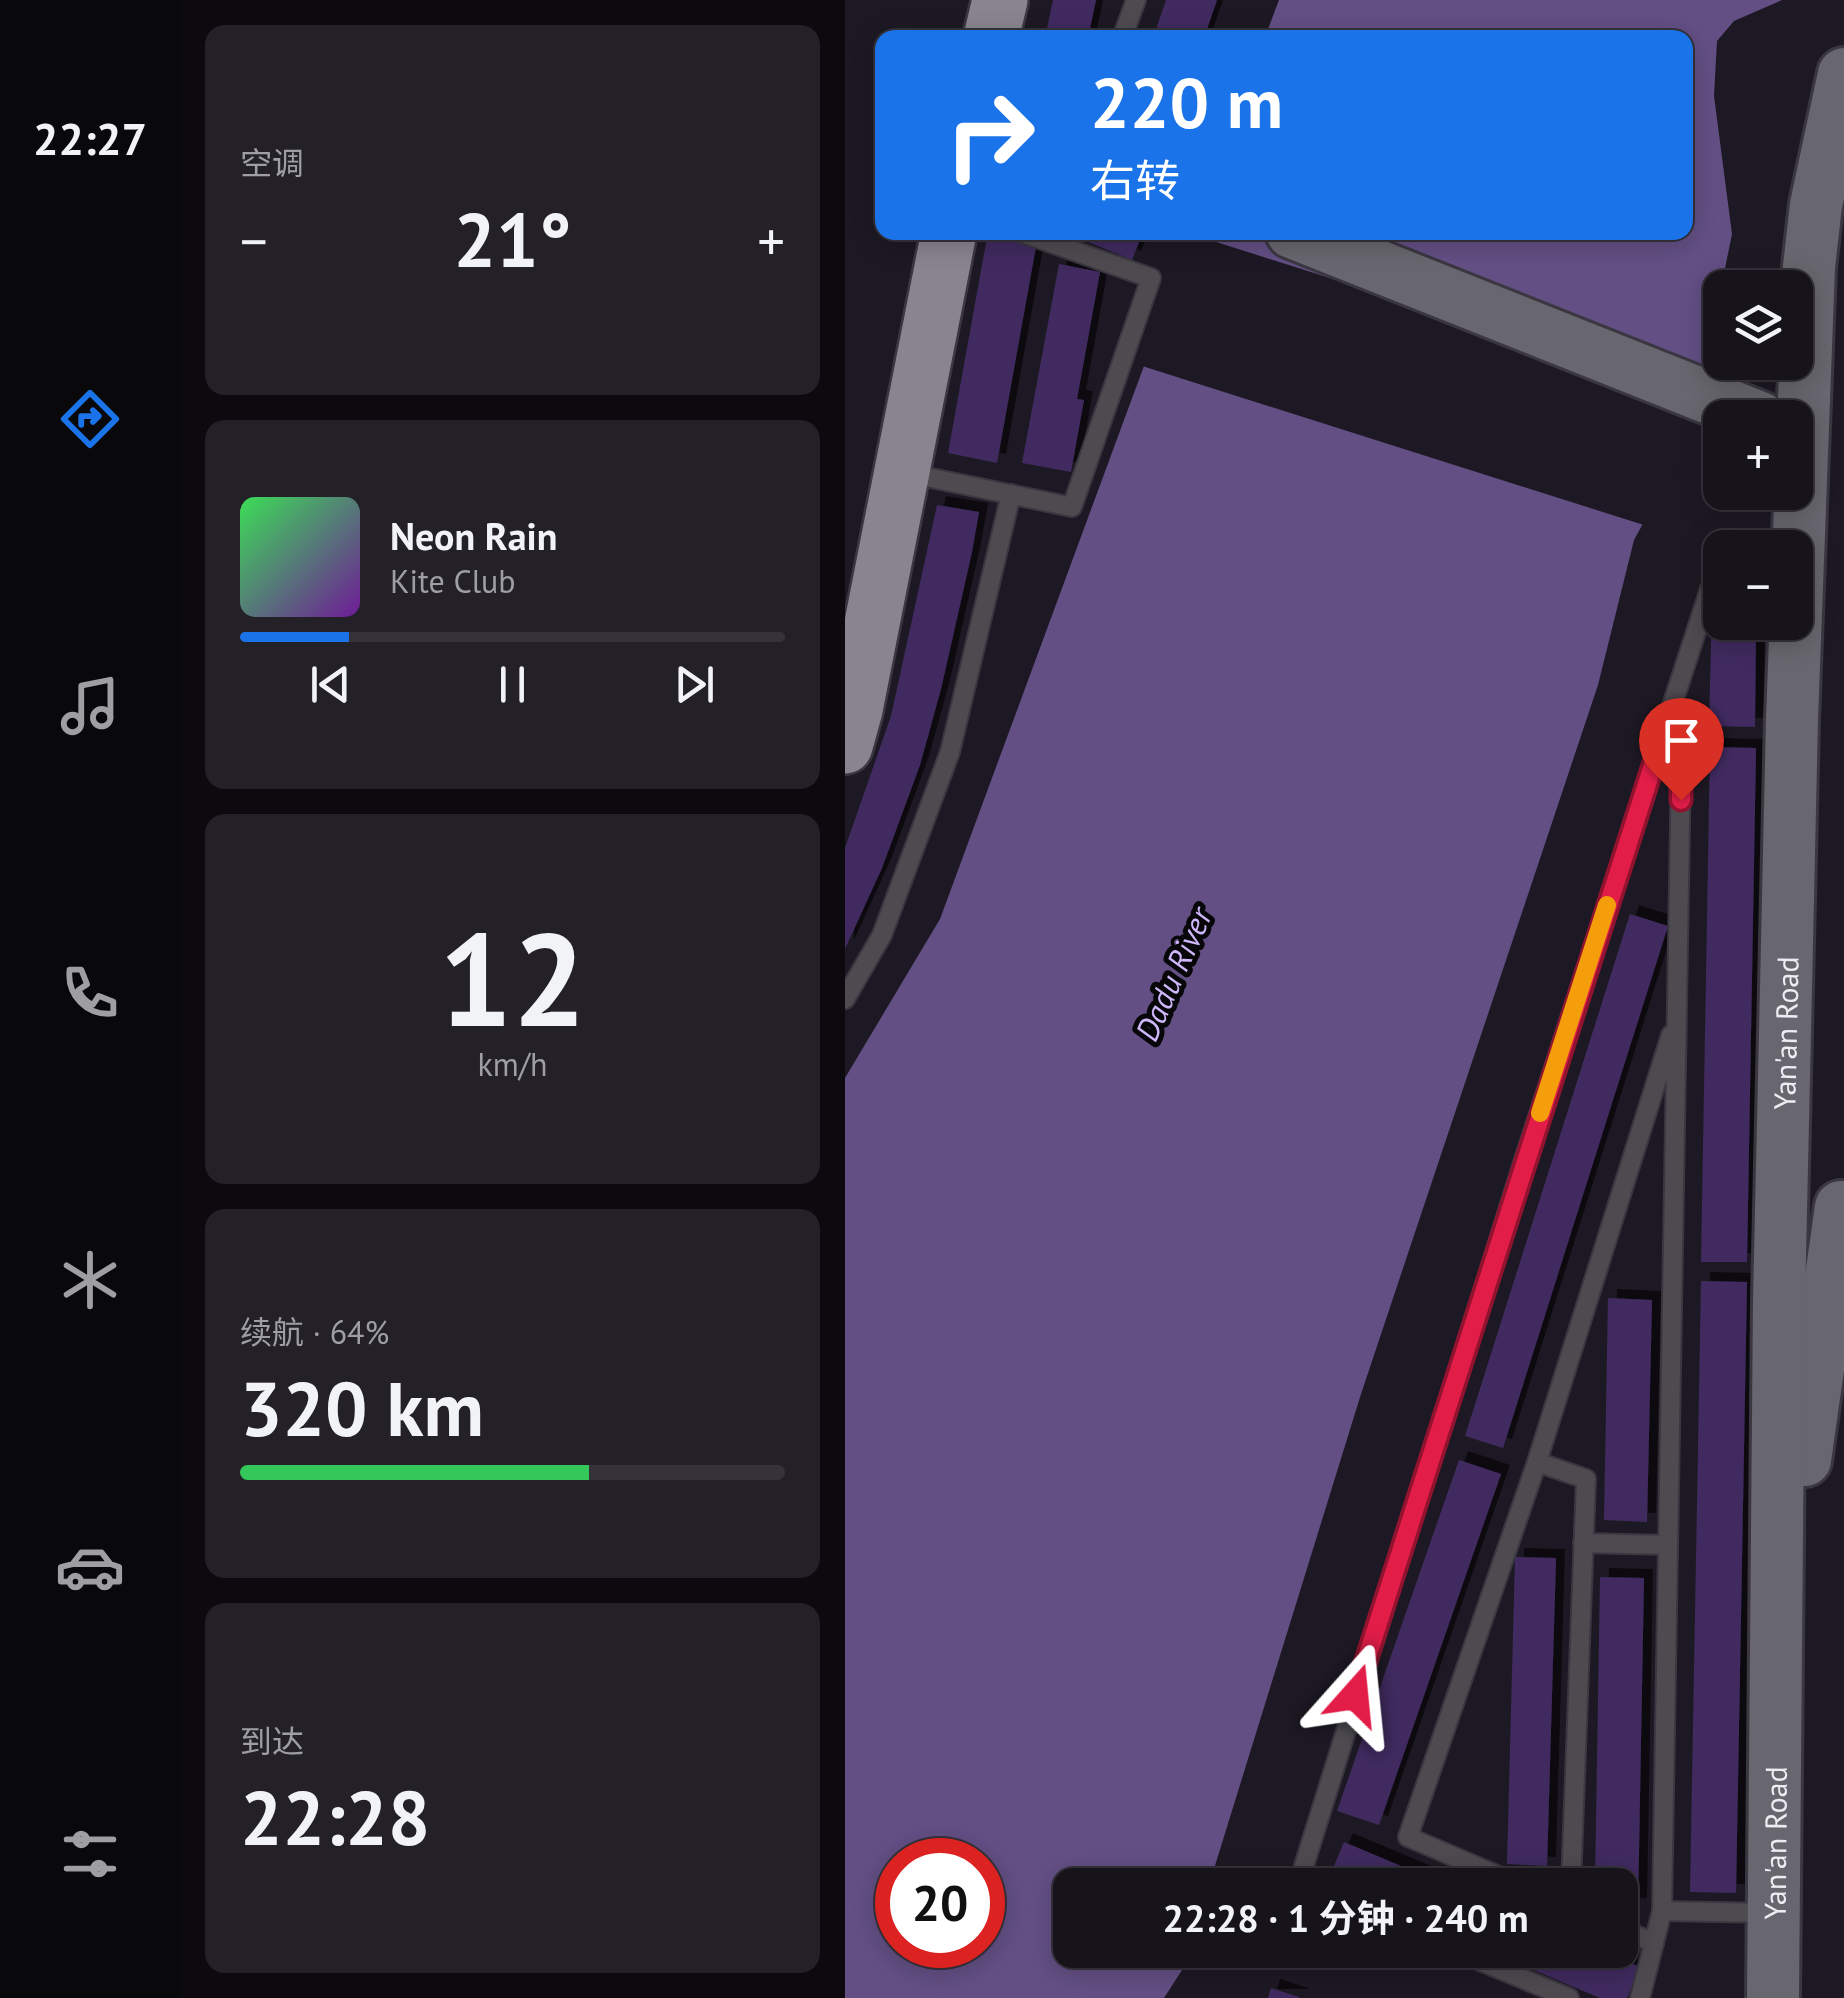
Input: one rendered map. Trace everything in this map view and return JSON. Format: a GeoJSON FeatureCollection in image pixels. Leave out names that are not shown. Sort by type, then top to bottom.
{"type":"FeatureCollection","features":[{"type":"Feature","properties":{"kind":"highway"},"geometry":{"type":"LineString","coordinates":[[993,30],[1000,0]]}},
{"type":"Feature","properties":{"kind":"highway"},"geometry":{"type":"LineString","coordinates":[[845,746],[947,240]]}},
{"type":"Feature","properties":{"kind":"main road","name":"Yan'an Road"},"geometry":{"type":"LineString","coordinates":[[1774,400],[1809,267],[1815,204],[1844,74]]}},
{"type":"Feature","properties":{"kind":"main road"},"geometry":{"type":"LineString","coordinates":[[1312,240],[1716,400]]}},
{"type":"Feature","properties":{"kind":"main road","name":"Yan'an Road"},"geometry":{"type":"LineString","coordinates":[[1773,1998],[1779,1301],[1795,640]]}},
{"type":"Feature","properties":{"kind":"main road"},"geometry":{"type":"LineString","coordinates":[[1777,1664],[1841,1207]]}},
{"type":"Feature","properties":{"kind":"lane"},"geometry":{"type":"LineString","coordinates":[[1125,30],[1136,0]]}},
{"type":"Feature","properties":{"kind":"lane"},"geometry":{"type":"LineString","coordinates":[[902,472],[1072,507],[1151,278],[1043,240]]}},
{"type":"Feature","properties":{"kind":"lane"},"geometry":{"type":"LineString","coordinates":[[845,999],[883,935],[950,752],[1011,494]]}},
{"type":"Feature","properties":{"kind":"lane"},"geometry":{"type":"LineString","coordinates":[[1303,1868],[1516,1185],[1703,611]]}},
{"type":"Feature","properties":{"kind":"lane"},"geometry":{"type":"LineString","coordinates":[[1640,1998],[1662,1911],[1681,763],[1665,728]]}},
{"type":"Feature","properties":{"kind":"lane"},"geometry":{"type":"LineString","coordinates":[[1479,1868],[1408,1838],[1537,1462],[1677,1016]]}},
{"type":"Feature","properties":{"kind":"lane"},"geometry":{"type":"LineString","coordinates":[[1537,1462],[1586,1479],[1572,1868]]}},
{"type":"Feature","properties":{"kind":"lane"},"geometry":{"type":"LineString","coordinates":[[1583,1543],[1668,1545]]}},
{"type":"Feature","properties":{"kind":"lane"},"geometry":{"type":"LineString","coordinates":[[1662,1911],[1775,1913]]}},
{"type":"Feature","properties":{"kind":"lane"},"geometry":{"type":"LineString","coordinates":[[1638,1936],[1654,1943]]}},
{"type":"Feature","properties":{"kind":"lane"},"geometry":{"type":"LineString","coordinates":[[1497,1968],[1569,1998]]}},
{"type":"Feature","properties":{"kind":"water","name":"Dadu River"},"geometry":{"type":"Polygon","coordinates":[[[1279,0],[1782,0],[1734,21],[1717,41],[1714,96],[1732,234],[1725,270],[1703,270],[1703,377],[1691,436],[1634,540],[1598,685],[1361,1394],[1214,1868],[1053,1868],[1053,1968],[1183,1968],[1164,1998],[845,1998],[845,1078],[940,919],[1190,240],[1693,240],[1693,30],[1268,30],[1279,0]]]}},
{"type":"Feature","properties":{"kind":"pier"},"geometry":{"type":"Polygon","coordinates":[[[1185,240],[1210,240],[1704,397],[1696,438],[1647,526],[1139,365],[1185,240]]]}},
{"type":"Feature","properties":{"kind":"building"},"geometry":{"type":"Polygon","coordinates":[[[1053,0],[1096,0],[1090,30],[1047,30],[1053,0]]]}},
{"type":"Feature","properties":{"kind":"building"},"geometry":{"type":"Polygon","coordinates":[[[1166,0],[1217,0],[1207,30],[1156,30],[1166,0]]]}},
{"type":"Feature","properties":{"kind":"building"},"geometry":{"type":"Polygon","coordinates":[[[987,240],[1037,241],[997,463],[948,453],[987,240]]]}},
{"type":"Feature","properties":{"kind":"building"},"geometry":{"type":"Polygon","coordinates":[[[1083,240],[1140,240],[1132,260],[1083,240]]]}},
{"type":"Feature","properties":{"kind":"building"},"geometry":{"type":"Polygon","coordinates":[[[1059,264],[1100,272],[1077,399],[1084,400],[1071,472],[1022,463],[1059,264]]]}},
{"type":"Feature","properties":{"kind":"building"},"geometry":{"type":"Polygon","coordinates":[[[937,505],[979,512],[972,552],[920,765],[882,868],[845,949],[845,848],[891,716],[937,505]]]}},
{"type":"Feature","properties":{"kind":"building"},"geometry":{"type":"Polygon","coordinates":[[[1711,640],[1756,640],[1755,727],[1709,726],[1711,640]]]}},
{"type":"Feature","properties":{"kind":"building"},"geometry":{"type":"Polygon","coordinates":[[[1710,747],[1756,748],[1747,1262],[1701,1262],[1710,747]]]}},
{"type":"Feature","properties":{"kind":"building"},"geometry":{"type":"Polygon","coordinates":[[[1630,914],[1668,926],[1503,1448],[1465,1436],[1630,914]]]}},
{"type":"Feature","properties":{"kind":"building"},"geometry":{"type":"Polygon","coordinates":[[[1701,1281],[1747,1282],[1736,1893],[1690,1892],[1701,1281]]]}},
{"type":"Feature","properties":{"kind":"building"},"geometry":{"type":"Polygon","coordinates":[[[1608,1298],[1652,1300],[1647,1522],[1604,1520],[1608,1298]]]}},
{"type":"Feature","properties":{"kind":"building"},"geometry":{"type":"Polygon","coordinates":[[[1459,1460],[1501,1474],[1379,1825],[1337,1811],[1459,1460]]]}},
{"type":"Feature","properties":{"kind":"building"},"geometry":{"type":"Polygon","coordinates":[[[1515,1557],[1556,1558],[1547,1866],[1507,1864],[1515,1557]]]}},
{"type":"Feature","properties":{"kind":"building"},"geometry":{"type":"Polygon","coordinates":[[[1600,1577],[1644,1578],[1638,1907],[1638,1868],[1595,1868],[1600,1577]]]}},
{"type":"Feature","properties":{"kind":"building"},"geometry":{"type":"Polygon","coordinates":[[[1344,1842],[1406,1868],[1333,1868],[1344,1842]]]}},
{"type":"Feature","properties":{"kind":"building"},"geometry":{"type":"Polygon","coordinates":[[[1640,1967],[1627,1998],[1600,1998],[1529,1968],[1640,1967]]]}},
{"type":"Feature","properties":{"kind":"building"},"geometry":{"type":"Polygon","coordinates":[[[1271,1988],[1299,1997],[1299,1998],[1268,1998],[1271,1988]]]}},
{"type":"Feature","properties":{"kind":"slow traffic"},"geometry":{"type":"LineString","coordinates":[[1540,1113],[1607,905]]}},
{"type":"Feature","properties":{"kind":"route"},"geometry":{"type":"LineString","coordinates":[[1355,1695],[1665,728],[1681,763],[1681,800]]}}]}
